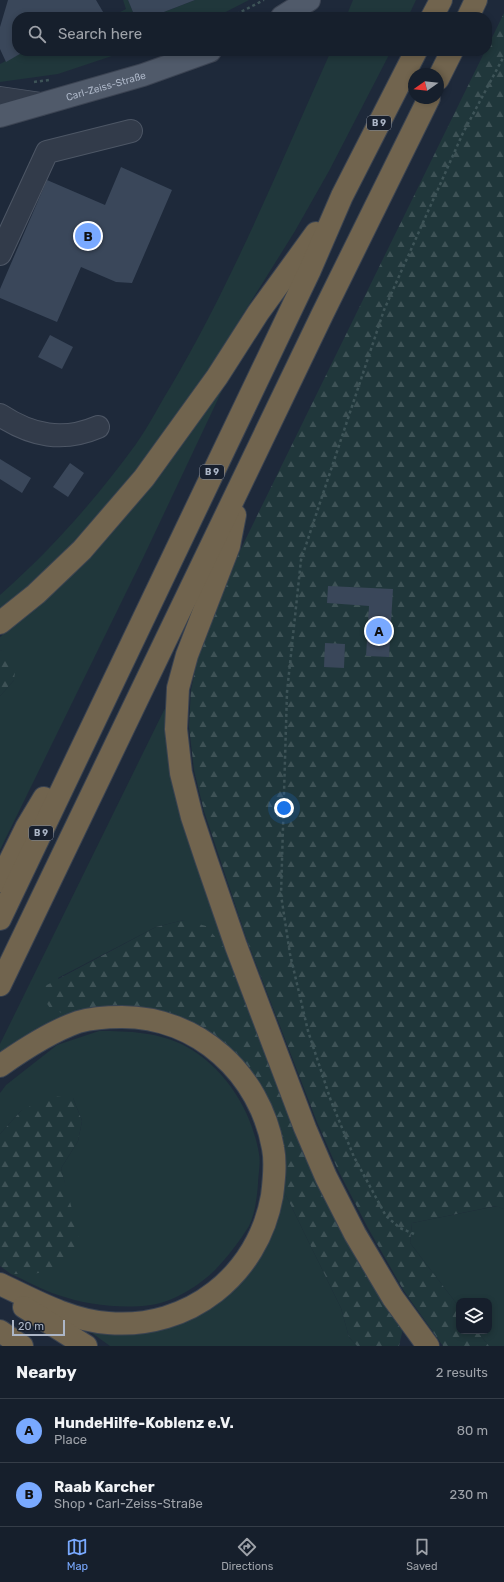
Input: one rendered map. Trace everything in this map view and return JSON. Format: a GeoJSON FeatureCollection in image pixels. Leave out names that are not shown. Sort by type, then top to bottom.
{"type":"FeatureCollection","features":[{"type":"Feature","properties":{"kind":"highway"},"geometry":{"type":"LineString","coordinates":[[435,12],[441,0]]}},
{"type":"Feature","properties":{"kind":"highway"},"geometry":{"type":"LineString","coordinates":[[470,12],[476,0]]}},
{"type":"Feature","properties":{"kind":"highway","name":"B 9"},"geometry":{"type":"LineString","coordinates":[[0,919],[310,270],[342,196],[413,56]]}},
{"type":"Feature","properties":{"kind":"highway"},"geometry":{"type":"LineString","coordinates":[[444,68],[450,56]]}},
{"type":"Feature","properties":{"kind":"highway"},"geometry":{"type":"LineString","coordinates":[[0,985],[238,490],[426,104]]}},
{"type":"Feature","properties":{"kind":"highway"},"geometry":{"type":"LineString","coordinates":[[0,623],[36,594],[82,550],[144,478],[217,376],[258,313],[342,196]]}},
{"type":"Feature","properties":{"kind":"highway"},"geometry":{"type":"LineString","coordinates":[[238,490],[229,546],[187,655],[178,688],[176,729],[181,773],[192,817],[236,946],[305,1128],[320,1163],[355,1234],[393,1298],[428,1346]]}},
{"type":"Feature","properties":{"kind":"highway"},"geometry":{"type":"LineString","coordinates":[[0,881],[26,828],[42,800],[58,776],[83,748]]}},
{"type":"Feature","properties":{"kind":"highway"},"geometry":{"type":"LineString","coordinates":[[0,1066],[21,1050],[80,1022],[110,1017],[135,1017],[158,1022],[180,1029],[204,1041],[224,1056],[242,1075],[256,1096],[266,1120],[274,1149],[274,1180],[269,1211],[259,1238],[241,1266],[223,1286],[194,1306],[165,1317],[137,1323],[108,1323],[77,1318],[48,1307],[0,1284]]}},
{"type":"Feature","properties":{"kind":"highway"},"geometry":{"type":"LineString","coordinates":[[0,1290],[40,1318],[86,1346]]}},
{"type":"Feature","properties":{"kind":"highway"},"geometry":{"type":"LineString","coordinates":[[0,1331],[22,1346]]}},
{"type":"Feature","properties":{"kind":"main road"},"geometry":{"type":"LineString","coordinates":[[290,12],[309,0]]}},
{"type":"Feature","properties":{"kind":"main road","name":"Carl-Zeiss-Straße"},"geometry":{"type":"LineString","coordinates":[[0,116],[166,68],[197,56]]}},
{"type":"Feature","properties":{"kind":"street"},"geometry":{"type":"LineString","coordinates":[[0,98],[41,104]]}},
{"type":"Feature","properties":{"kind":"street"},"geometry":{"type":"LineString","coordinates":[[0,254],[47,152],[131,131]]}},
{"type":"Feature","properties":{"kind":"street"},"geometry":{"type":"LineString","coordinates":[[0,415],[28,431],[46,435],[66,436],[86,432],[98,427]]}},
{"type":"Feature","properties":{"kind":"path"},"geometry":{"type":"LineString","coordinates":[[241,12],[264,0]]}},
{"type":"Feature","properties":{"kind":"path"},"geometry":{"type":"LineString","coordinates":[[414,1234],[400,1228],[386,1216],[354,1157],[331,1101],[308,1031],[290,954],[281,895],[287,692],[301,560],[384,310],[463,133],[504,56]]}},
{"type":"Feature","properties":{"kind":"path"},"geometry":{"type":"LineString","coordinates":[[29,82],[50,80]]}},
{"type":"Feature","properties":{"kind":"green space"},"geometry":{"type":"Polygon","coordinates":[[[123,0],[128,0],[133,12],[120,12],[126,9],[123,0]]]}},
{"type":"Feature","properties":{"kind":"green space"},"geometry":{"type":"Polygon","coordinates":[[[195,0],[249,0],[226,12],[164,12],[195,0]]]}},
{"type":"Feature","properties":{"kind":"green space"},"geometry":{"type":"Polygon","coordinates":[[[353,0],[416,0],[410,12],[348,12],[353,0]]]}},
{"type":"Feature","properties":{"kind":"green space"},"geometry":{"type":"Polygon","coordinates":[[[504,13],[504,1209],[496,1206],[412,1223],[410,1243],[456,1303],[456,1334],[479,1334],[489,1346],[443,1346],[404,1291],[368,1228],[338,1170],[317,1122],[248,943],[204,811],[194,770],[189,726],[191,690],[198,657],[227,577],[483,56],[492,56],[492,38],[504,13]]]}},
{"type":"Feature","properties":{"kind":"green space"},"geometry":{"type":"Polygon","coordinates":[[[15,56],[112,56],[58,74],[0,82],[0,64],[15,56]]]}},
{"type":"Feature","properties":{"kind":"green space"},"geometry":{"type":"Polygon","coordinates":[[[329,56],[388,56],[329,171],[295,231],[219,353],[190,396],[138,468],[86,529],[40,576],[0,610],[0,595],[55,542],[89,504],[121,464],[150,423],[194,346],[236,263],[329,56]]]}},
{"type":"Feature","properties":{"kind":"green space"},"geometry":{"type":"Polygon","coordinates":[[[227,380],[143,558],[0,850],[0,696],[14,680],[6,653],[0,650],[0,637],[50,595],[84,561],[141,499],[227,380]]]}},
{"type":"Feature","properties":{"kind":"green space"},"geometry":{"type":"Polygon","coordinates":[[[0,650],[6,652],[16,664],[14,680],[0,696],[0,650]]]}},
{"type":"Feature","properties":{"kind":"green space"},"geometry":{"type":"Polygon","coordinates":[[[170,698],[257,1020],[184,920],[156,927],[58,978],[83,1012],[0,1058],[0,1044],[170,698]]]}},
{"type":"Feature","properties":{"kind":"green space"},"geometry":{"type":"Polygon","coordinates":[[[184,920],[206,926],[222,945],[403,1323],[399,1346],[357,1346],[349,1337],[341,1308],[281,1185],[245,1064],[214,1035],[183,1019],[83,1012],[64,1014],[50,1008],[41,995],[45,986],[156,927],[184,920]]]}},
{"type":"Feature","properties":{"kind":"green space"},"geometry":{"type":"Polygon","coordinates":[[[99,1031],[122,1031],[155,1035],[177,1042],[201,1056],[214,1067],[235,1093],[250,1122],[260,1158],[258,1189],[253,1216],[242,1237],[216,1269],[194,1287],[177,1297],[151,1305],[128,1307],[92,1304],[52,1293],[11,1274],[32,1274],[66,1189],[61,1168],[78,1141],[82,1121],[73,1098],[21,1111],[0,1134],[0,1093],[6,1085],[57,1045],[99,1031]]]}},
{"type":"Feature","properties":{"kind":"green space"},"geometry":{"type":"Polygon","coordinates":[[[50,1096],[73,1098],[82,1121],[78,1141],[61,1168],[79,1241],[73,1259],[58,1270],[32,1274],[11,1274],[0,1266],[0,1134],[21,1111],[50,1096]]]}},
{"type":"Feature","properties":{"kind":"green space"},"geometry":{"type":"Polygon","coordinates":[[[281,1185],[341,1308],[349,1337],[357,1346],[110,1346],[85,1328],[227,1291],[281,1185]]]}},
{"type":"Feature","properties":{"kind":"green space"},"geometry":{"type":"Polygon","coordinates":[[[497,1206],[504,1209],[504,1346],[489,1346],[479,1334],[492,1334],[492,1298],[456,1298],[456,1303],[410,1243],[412,1223],[497,1206]]]}},
{"type":"Feature","properties":{"kind":"building"},"geometry":{"type":"Polygon","coordinates":[[[8,0],[96,0],[103,12],[12,12],[12,56],[16,56],[6,62],[0,49],[0,27],[8,0]]]}},
{"type":"Feature","properties":{"kind":"building"},"geometry":{"type":"Polygon","coordinates":[[[128,0],[195,0],[164,12],[133,12],[128,0]]]}},
{"type":"Feature","properties":{"kind":"building"},"geometry":{"type":"Polygon","coordinates":[[[121,167],[172,190],[132,283],[116,282],[81,267],[57,322],[0,298],[0,289],[47,180],[105,205],[121,167]]]}},
{"type":"Feature","properties":{"kind":"building"},"geometry":{"type":"Polygon","coordinates":[[[50,335],[73,347],[62,369],[38,357],[50,335]]]}},
{"type":"Feature","properties":{"kind":"building"},"geometry":{"type":"Polygon","coordinates":[[[0,459],[31,478],[22,493],[0,479],[0,459]]]}},
{"type":"Feature","properties":{"kind":"building"},"geometry":{"type":"Polygon","coordinates":[[[70,463],[84,473],[68,497],[53,487],[70,463]]]}},
{"type":"Feature","properties":{"kind":"building"},"geometry":{"type":"Polygon","coordinates":[[[328,586],[393,589],[389,657],[366,656],[369,606],[327,603],[328,586]]]}},
{"type":"Feature","properties":{"kind":"building"},"geometry":{"type":"Polygon","coordinates":[[[325,643],[345,644],[344,668],[324,667],[325,643]]]}},
{"type":"Feature","properties":{"kind":"place","name":"Raab Karcher"},"geometry":{"type":"Point","coordinates":[88,236]}},
{"type":"Feature","properties":{"kind":"place","name":"HundeHilfe-Koblenz e.V."},"geometry":{"type":"Point","coordinates":[379,631]}}]}
